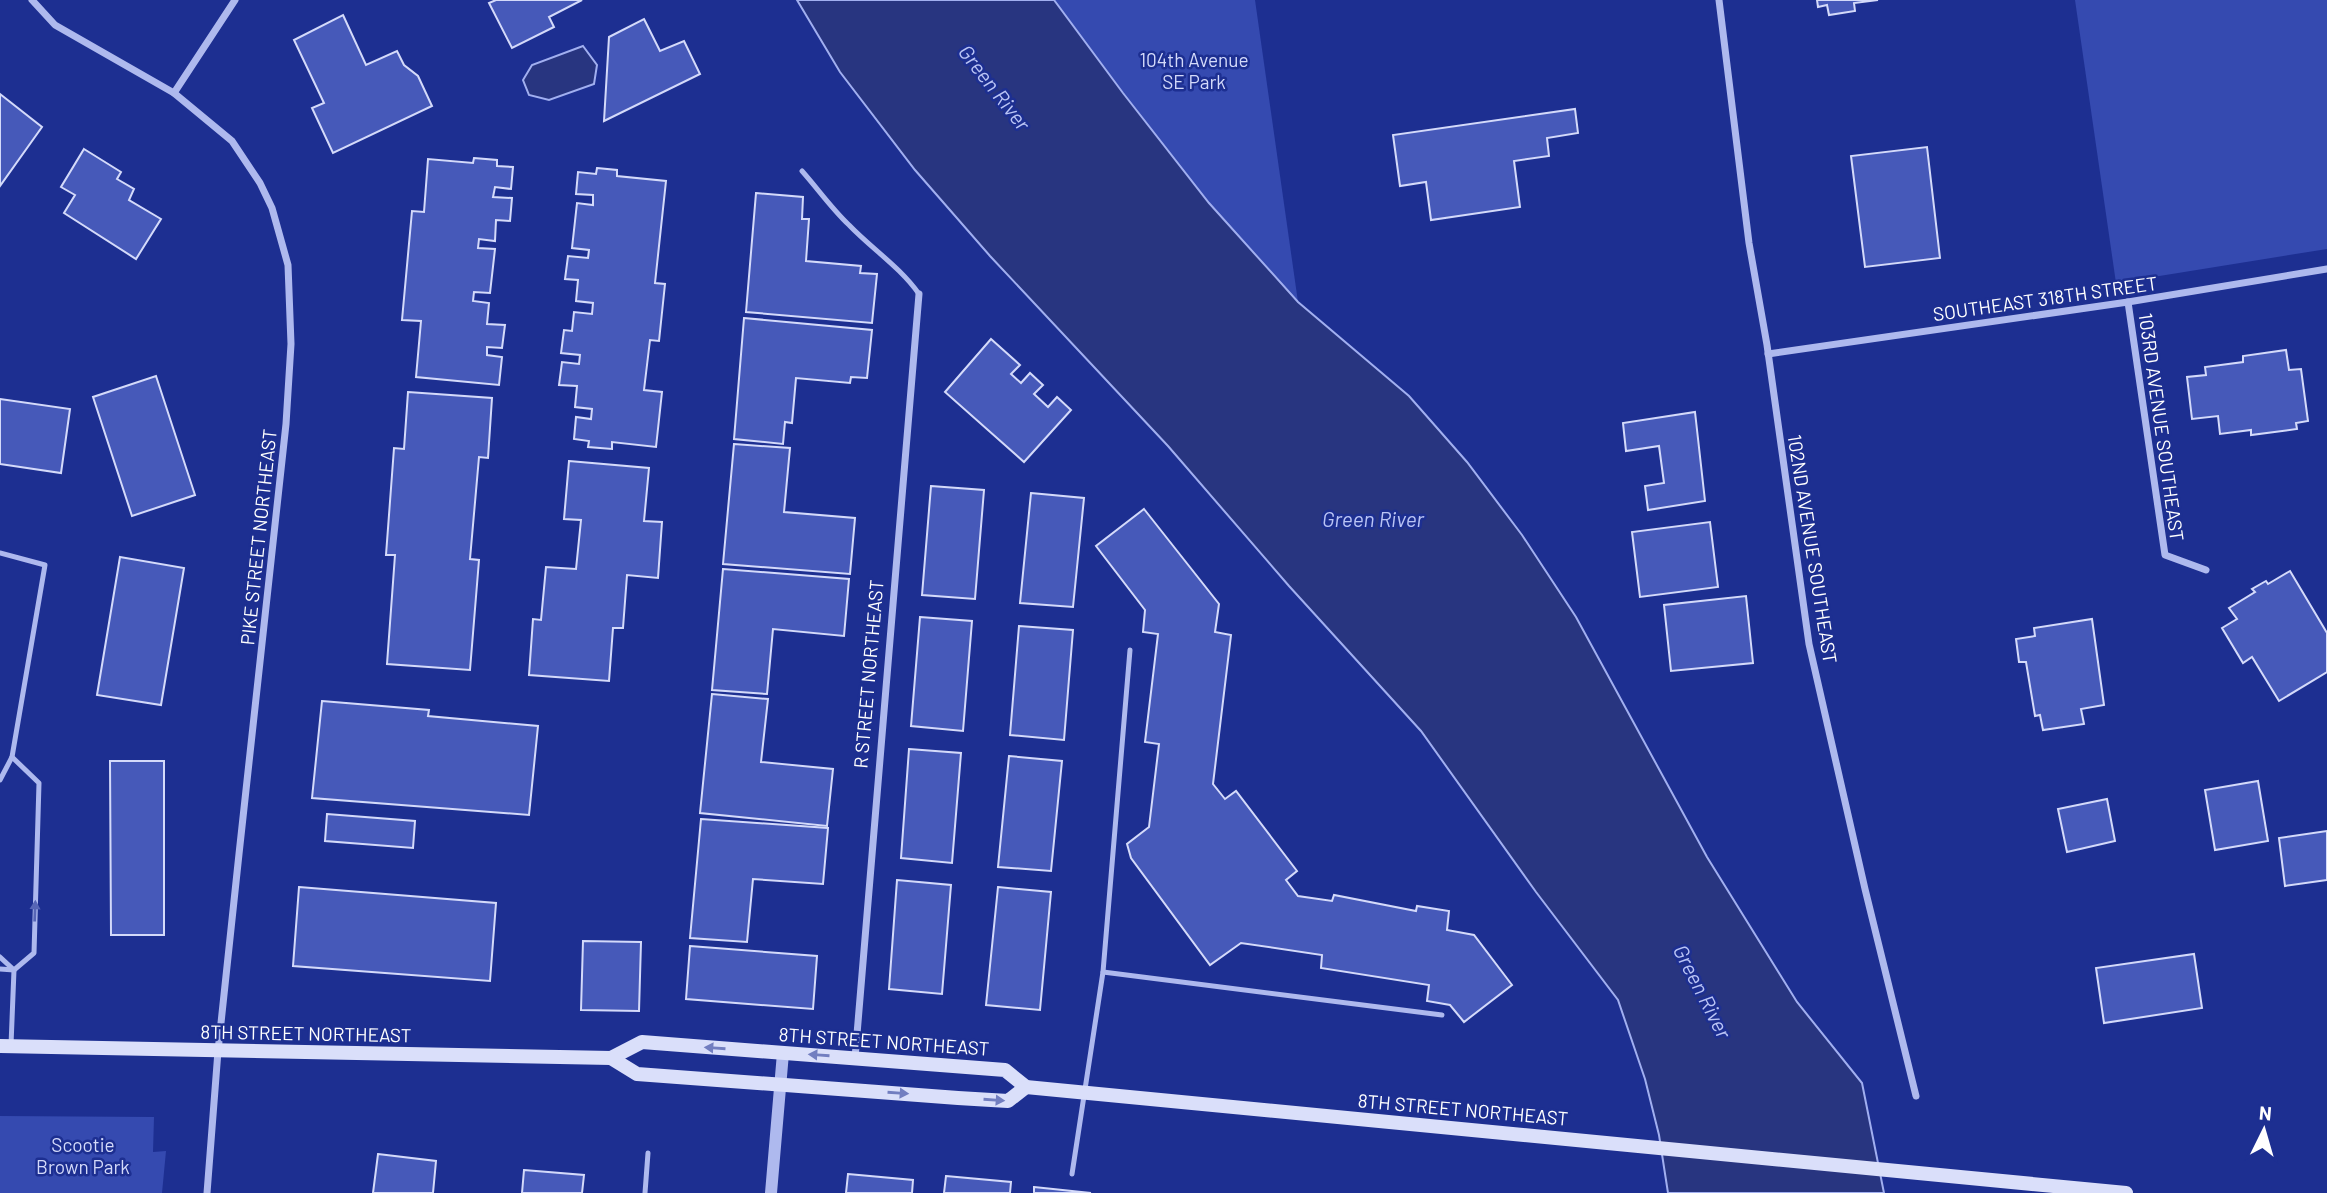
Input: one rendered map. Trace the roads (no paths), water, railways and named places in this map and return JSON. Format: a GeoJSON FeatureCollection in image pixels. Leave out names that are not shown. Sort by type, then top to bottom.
{"type":"FeatureCollection","features":[{"type":"Feature","properties":{"kind":"main road","name":"8TH STREET NORTHEAST"},"geometry":{"type":"LineString","coordinates":[[5,1046],[611,1058],[642,1042],[1005,1070],[1026,1087],[2126,1193]]}},
{"type":"Feature","properties":{"kind":"main road","name":"8TH STREET NORTHEAST"},"geometry":{"type":"LineString","coordinates":[[611,1058],[637,1074],[1008,1101],[1026,1087]]}},
{"type":"Feature","properties":{"kind":"street","name":"PIKE STREET NORTHEAST"},"geometry":{"type":"LineString","coordinates":[[32,0],[55,25],[174,93],[232,141],[260,183],[272,208],[288,265],[291,344],[286,424],[218,1051],[207,1193]]}},
{"type":"Feature","properties":{"kind":"street"},"geometry":{"type":"LineString","coordinates":[[174,93],[235,0]]}},
{"type":"Feature","properties":{"kind":"street","name":"102ND AVENUE SOUTHEAST"},"geometry":{"type":"LineString","coordinates":[[1719,0],[1749,243],[1768,354],[1809,644],[1916,1096]]}},
{"type":"Feature","properties":{"kind":"street","name":"SOUTHEAST 318TH STREET"},"geometry":{"type":"LineString","coordinates":[[1768,354],[2128,302],[2327,269]]}},
{"type":"Feature","properties":{"kind":"street","name":"R STREET NORTHEAST"},"geometry":{"type":"LineString","coordinates":[[855,1058],[919,294]]}},
{"type":"Feature","properties":{"kind":"street","name":"103RD AVENUE SOUTHEAST"},"geometry":{"type":"LineString","coordinates":[[2128,302],[2165,555],[2206,570]]}},
{"type":"Feature","properties":{"kind":"street"},"geometry":{"type":"LineString","coordinates":[[771,1193],[783,1053]]}},
{"type":"Feature","properties":{"kind":"lane"},"geometry":{"type":"LineString","coordinates":[[802,171],[846,223],[905,275],[919,294]]}},
{"type":"Feature","properties":{"kind":"lane"},"geometry":{"type":"LineString","coordinates":[[0,553],[45,565],[12,757],[0,780]]}},
{"type":"Feature","properties":{"kind":"lane"},"geometry":{"type":"LineString","coordinates":[[1072,1174],[1103,972],[1130,650]]}},
{"type":"Feature","properties":{"kind":"lane"},"geometry":{"type":"LineString","coordinates":[[0,970],[14,970],[34,953],[39,783],[12,757]]}},
{"type":"Feature","properties":{"kind":"lane"},"geometry":{"type":"LineString","coordinates":[[0,957],[14,970]]}},
{"type":"Feature","properties":{"kind":"lane"},"geometry":{"type":"LineString","coordinates":[[5,1046],[14,970]]}},
{"type":"Feature","properties":{"kind":"lane"},"geometry":{"type":"LineString","coordinates":[[1103,972],[1442,1015]]}},
{"type":"Feature","properties":{"kind":"lane"},"geometry":{"type":"LineString","coordinates":[[645,1193],[648,1153]]}},
{"type":"Feature","properties":{"kind":"water","name":"Green River"},"geometry":{"type":"Polygon","coordinates":[[[797,0],[1054,0],[1209,203],[1298,302],[1409,396],[1467,462],[1522,535],[1576,617],[1707,857],[1797,1002],[1862,1083],[1884,1193],[1668,1193],[1659,1135],[1645,1079],[1618,1000],[1536,892],[1421,731],[1289,586],[1168,446],[990,256],[915,170],[840,72],[797,0]]]}},
{"type":"Feature","properties":{"kind":"water"},"geometry":{"type":"Polygon","coordinates":[[[583,46],[597,65],[594,84],[549,100],[529,95],[523,80],[532,65],[583,46]]]}},
{"type":"Feature","properties":{"kind":"park label","name":"104th Avenue SE Park"},"geometry":{"type":"Point","coordinates":[1194,70]}},
{"type":"Feature","properties":{"kind":"park label","name":"Scootie Brown Park"},"geometry":{"type":"Point","coordinates":[83,1155]}}]}
